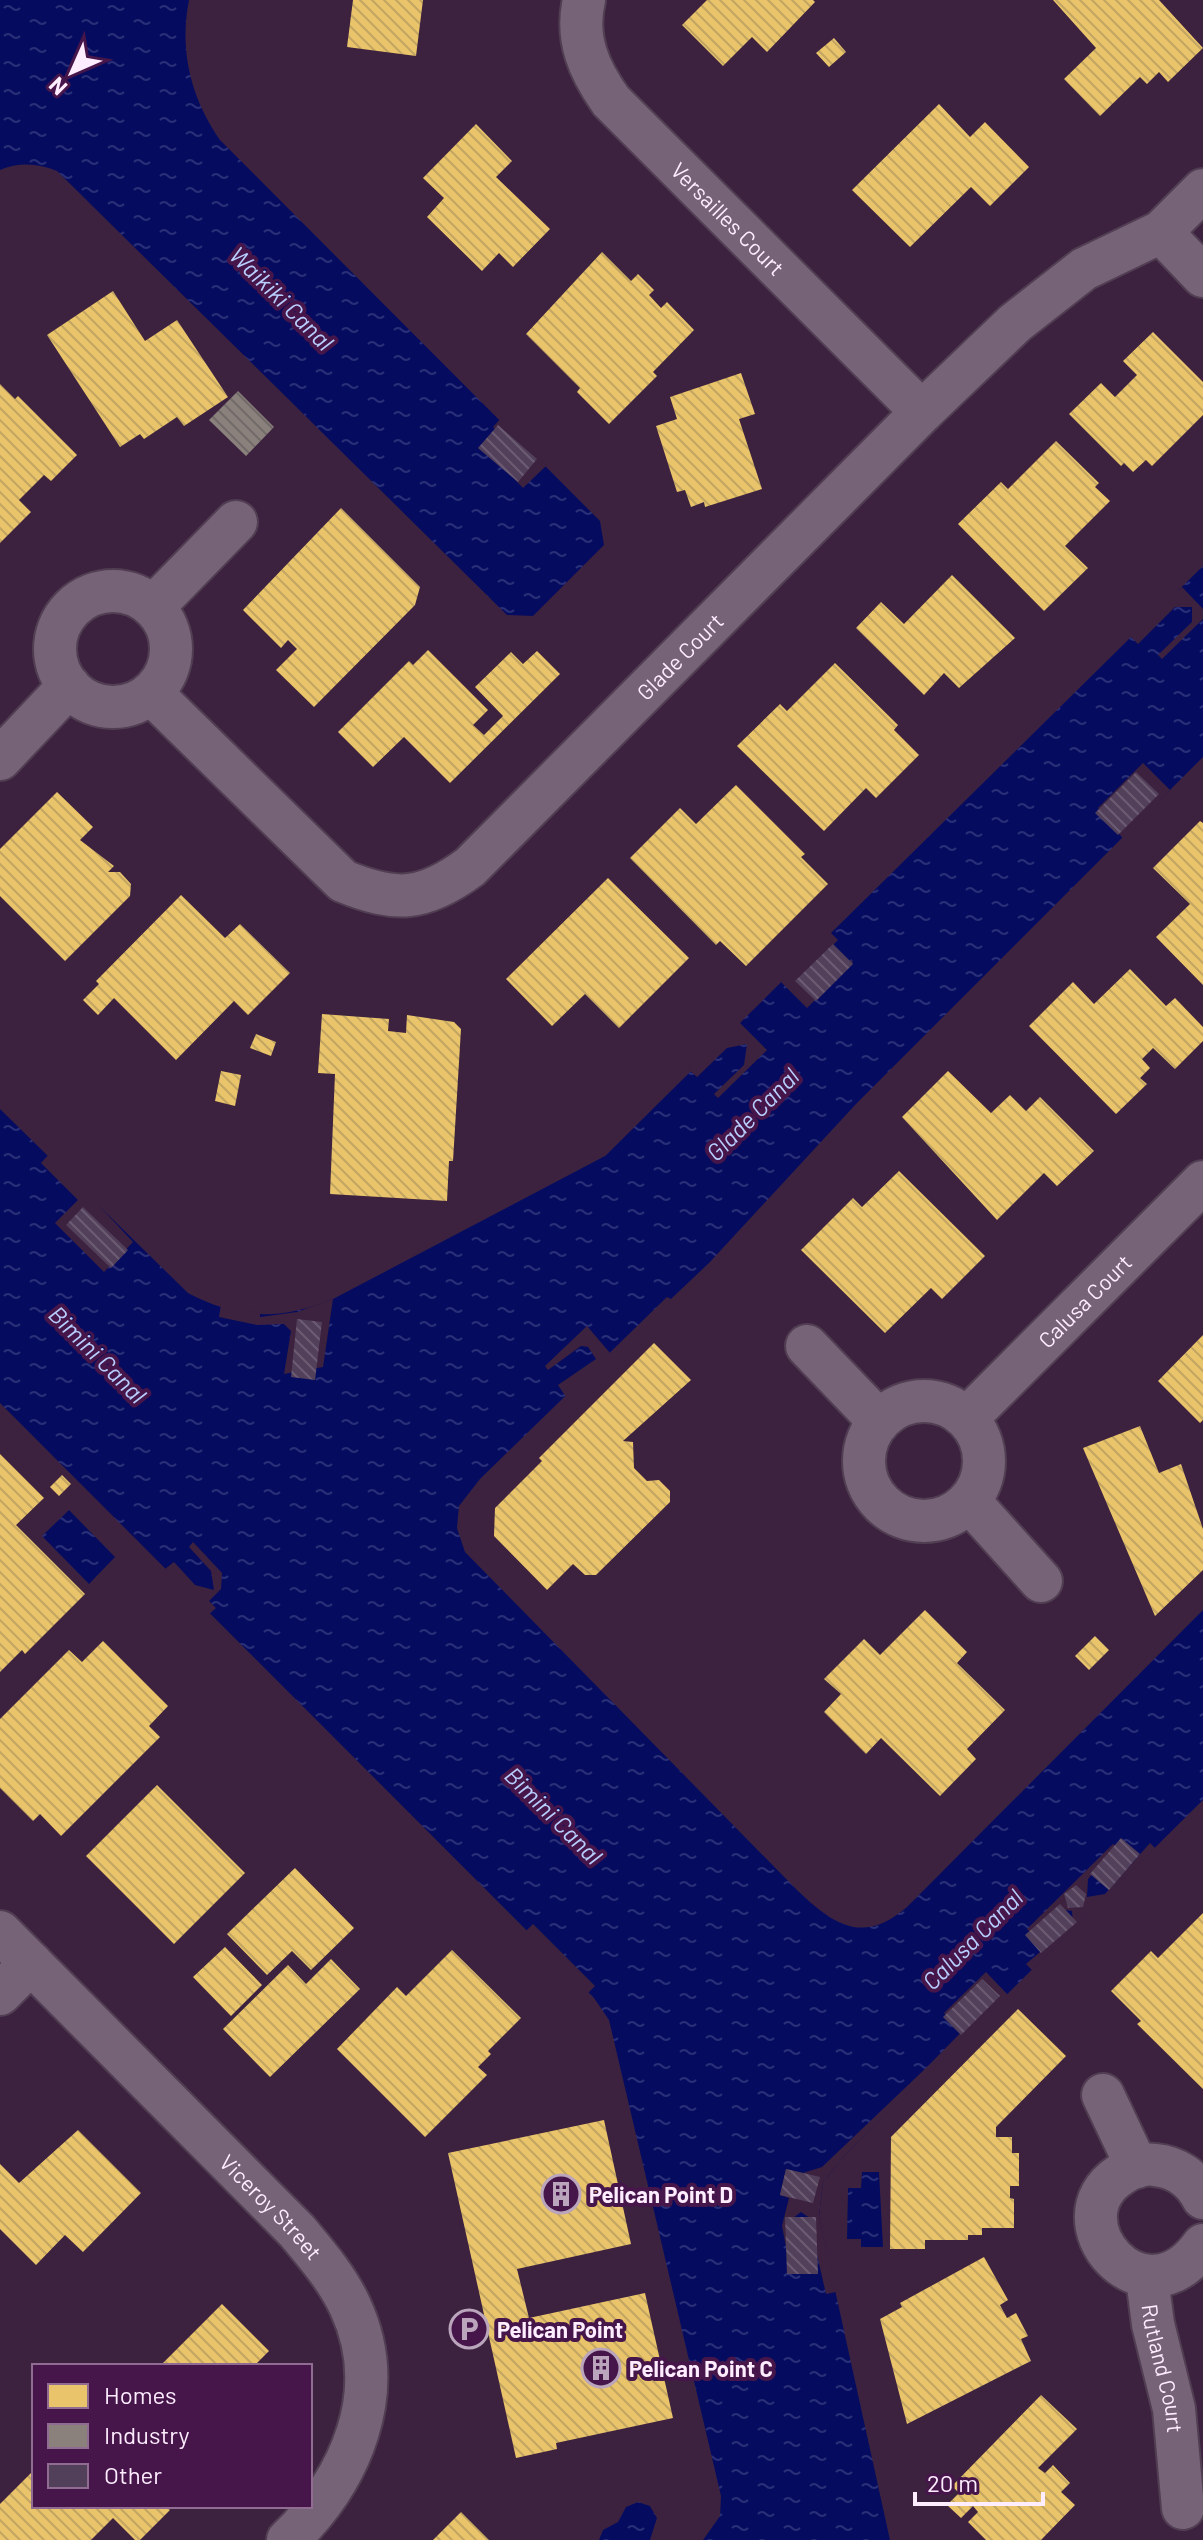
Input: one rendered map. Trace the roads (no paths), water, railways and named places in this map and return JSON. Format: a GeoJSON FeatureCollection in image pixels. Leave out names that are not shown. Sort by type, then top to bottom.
{"type":"FeatureCollection","features":[{"type":"Feature","properties":{"kind":"street","name":"Versailles Court"},"geometry":{"type":"LineString","coordinates":[[584,0],[580,18],[583,47],[598,83],[611,101],[922,412]]}},
{"type":"Feature","properties":{"kind":"street","name":"Glade Court"},"geometry":{"type":"LineString","coordinates":[[151,693],[343,881],[369,892],[401,898],[427,893],[470,867],[922,412],[1043,299],[1084,269],[1161,232],[1203,190]]}},
{"type":"Feature","properties":{"kind":"street"},"geometry":{"type":"LineString","coordinates":[[1161,232],[1203,276]]}},
{"type":"Feature","properties":{"kind":"street"},"geometry":{"type":"LineString","coordinates":[[121,591],[158,602],[167,630],[170,657],[165,674],[151,693],[123,706],[105,706],[88,701],[69,686],[56,659],[55,640],[71,609],[102,592],[121,591]]}},
{"type":"Feature","properties":{"kind":"street"},"geometry":{"type":"LineString","coordinates":[[0,759],[69,686]]}},
{"type":"Feature","properties":{"kind":"street","name":"Calusa Court"},"geometry":{"type":"LineString","coordinates":[[967,1418],[1203,1182]]}},
{"type":"Feature","properties":{"kind":"street"},"geometry":{"type":"LineString","coordinates":[[807,1346],[879,1421]]}},
{"type":"Feature","properties":{"kind":"street"},"geometry":{"type":"LineString","coordinates":[[930,1401],[967,1418],[983,1448],[984,1467],[979,1486],[969,1501],[955,1514],[928,1521],[900,1517],[884,1506],[865,1474],[864,1455],[869,1437],[879,1421],[902,1406],[930,1401]]}},
{"type":"Feature","properties":{"kind":"street"},"geometry":{"type":"LineString","coordinates":[[969,1501],[1041,1581]]}},
{"type":"Feature","properties":{"kind":"street","name":"Viceroy Street"},"geometry":{"type":"LineString","coordinates":[[0,1932],[297,2231],[323,2261],[352,2310],[366,2364],[362,2423],[355,2447],[328,2497],[288,2540]]}},
{"type":"Feature","properties":{"kind":"street"},"geometry":{"type":"LineString","coordinates":[[0,1994],[31,1963]]}},
{"type":"Feature","properties":{"kind":"street"},"geometry":{"type":"LineString","coordinates":[[1103,2095],[1137,2167],[1147,2164],[1176,2170],[1198,2189],[1203,2198]]}},
{"type":"Feature","properties":{"kind":"street","name":"Rutland Court"},"geometry":{"type":"LineString","coordinates":[[1137,2167],[1112,2180],[1101,2196],[1096,2215],[1100,2242],[1120,2266],[1147,2278],[1176,2271],[1192,2260],[1203,2245]]}},
{"type":"Feature","properties":{"kind":"street","name":"Rutland Court"},"geometry":{"type":"LineString","coordinates":[[1147,2278],[1153,2324],[1174,2409],[1183,2508]]}},
{"type":"Feature","properties":{"kind":"water","name":"Waikiki Canal"},"geometry":{"type":"Polygon","coordinates":[[[0,0],[189,0],[186,37],[190,73],[202,108],[220,140],[600,521],[604,545],[533,616],[507,615],[57,171],[28,164],[0,170],[0,0]]]}},
{"type":"Feature","properties":{"kind":"water"},"geometry":{"type":"Polygon","coordinates":[[[1203,566],[1203,757],[856,1104],[709,1263],[671,1299],[667,1297],[480,1479],[459,1506],[457,1528],[465,1552],[798,1891],[837,1921],[863,1928],[891,1919],[907,1907],[1203,1610],[1203,1800],[846,2154],[823,2182],[819,2217],[890,2540],[703,2540],[720,2516],[721,2496],[609,2020],[594,1998],[0,1403],[0,1109],[188,1293],[224,1308],[259,1314],[295,1311],[333,1299],[605,1156],[1203,566]]]}},
{"type":"Feature","properties":{"kind":"water"},"geometry":{"type":"Polygon","coordinates":[[[69,1510],[115,1557],[89,1584],[42,1536],[69,1510]]]}},
{"type":"Feature","properties":{"kind":"water"},"geometry":{"type":"Polygon","coordinates":[[[862,2172],[879,2172],[883,2247],[861,2247],[861,2239],[847,2239],[848,2188],[861,2188],[862,2172]]]}},
{"type":"Feature","properties":{"kind":"water"},"geometry":{"type":"Polygon","coordinates":[[[638,2502],[650,2506],[657,2518],[650,2540],[599,2540],[603,2530],[618,2522],[626,2507],[638,2502]]]}},
{"type":"Feature","properties":{"kind":"place","name":"Pelican Point D"},"geometry":{"type":"Point","coordinates":[561,2194]}},
{"type":"Feature","properties":{"kind":"place","name":"Pelican Point"},"geometry":{"type":"Point","coordinates":[469,2329]}},
{"type":"Feature","properties":{"kind":"place","name":"Pelican Point C"},"geometry":{"type":"Point","coordinates":[601,2368]}},
{"type":"Feature","properties":{"kind":"water label","name":"Glade Canal"},"geometry":{"type":"Point","coordinates":[752,1114]}},
{"type":"Feature","properties":{"kind":"water label","name":"Bimini Canal"},"geometry":{"type":"Point","coordinates":[98,1354]}},
{"type":"Feature","properties":{"kind":"water label","name":"Bimini Canal"},"geometry":{"type":"Point","coordinates":[554,1815]}},
{"type":"Feature","properties":{"kind":"water label","name":"Calusa Canal"},"geometry":{"type":"Point","coordinates":[972,1939]}}]}
